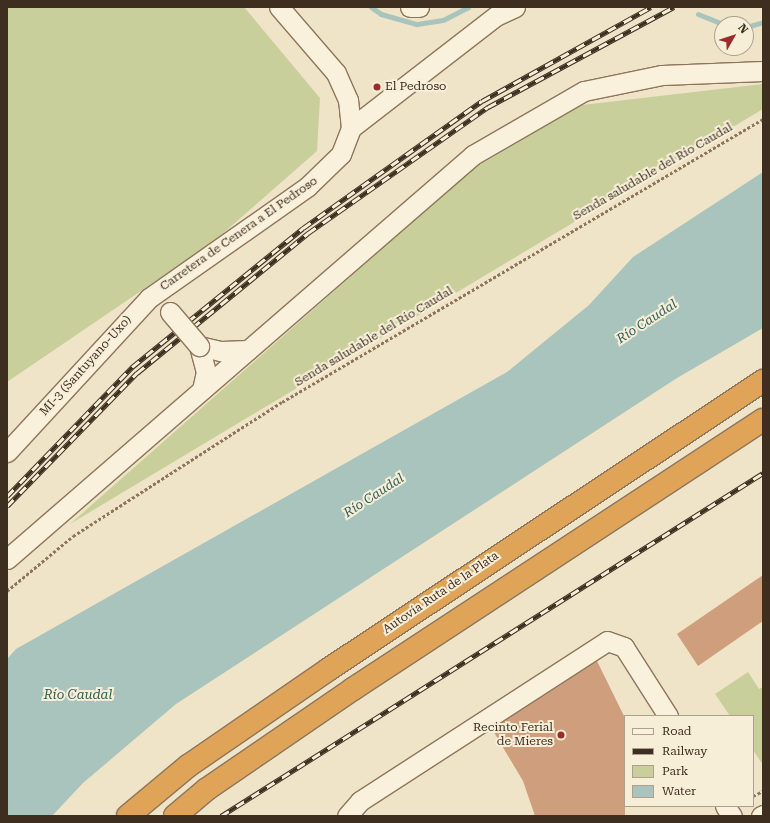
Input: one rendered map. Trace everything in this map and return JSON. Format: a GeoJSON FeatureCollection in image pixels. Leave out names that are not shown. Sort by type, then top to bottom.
{"type":"FeatureCollection","features":[{"type":"Feature","properties":{"kind":"highway","name":"Autovía Ruta de la Plata"},"geometry":{"type":"LineString","coordinates":[[128,816],[188,766],[329,669],[763,381]]}},
{"type":"Feature","properties":{"kind":"highway"},"geometry":{"type":"LineString","coordinates":[[175,816],[207,789],[353,689],[763,420]]}},
{"type":"Feature","properties":{"kind":"street","name":"Carretera de Cenera a El Pedroso"},"geometry":{"type":"LineString","coordinates":[[149,298],[169,282],[307,187],[341,154],[351,128],[348,100],[336,73],[279,7]]}},
{"type":"Feature","properties":{"kind":"street"},"geometry":{"type":"LineString","coordinates":[[410,7],[419,7]]}},
{"type":"Feature","properties":{"kind":"street"},"geometry":{"type":"LineString","coordinates":[[351,128],[496,16],[515,7]]}},
{"type":"Feature","properties":{"kind":"street"},"geometry":{"type":"LineString","coordinates":[[7,559],[473,155],[534,117],[584,91],[662,75],[763,71]]}},
{"type":"Feature","properties":{"kind":"street"},"geometry":{"type":"LineString","coordinates":[[169,282],[170,312]]}},
{"type":"Feature","properties":{"kind":"street"},"geometry":{"type":"LineString","coordinates":[[149,298],[170,312],[199,346],[206,372],[202,390]]}},
{"type":"Feature","properties":{"kind":"street","name":"MI-3 (Santuyano-Uxo)"},"geometry":{"type":"LineString","coordinates":[[7,452],[149,298]]}},
{"type":"Feature","properties":{"kind":"street"},"geometry":{"type":"LineString","coordinates":[[199,346],[221,351],[248,350]]}},
{"type":"Feature","properties":{"kind":"street"},"geometry":{"type":"LineString","coordinates":[[347,816],[360,801],[607,641],[624,648],[667,715]]}},
{"type":"Feature","properties":{"kind":"street"},"geometry":{"type":"LineString","coordinates":[[726,807],[732,816]]}},
{"type":"Feature","properties":{"kind":"path","name":"Senda saludable del Río Caudal"},"geometry":{"type":"LineString","coordinates":[[7,590],[73,536],[282,402],[763,119]]}},
{"type":"Feature","properties":{"kind":"path"},"geometry":{"type":"LineString","coordinates":[[754,796],[763,791]]}},
{"type":"Feature","properties":{"kind":"green space"},"geometry":{"type":"Polygon","coordinates":[[[7,7],[244,7],[320,98],[317,151],[213,242],[7,382],[7,7]]]}},
{"type":"Feature","properties":{"kind":"green space"},"geometry":{"type":"Polygon","coordinates":[[[763,84],[763,109],[70,524],[474,168],[582,105],[763,84]]]}},
{"type":"Feature","properties":{"kind":"green space"},"geometry":{"type":"Polygon","coordinates":[[[748,672],[759,689],[763,687],[763,765],[754,752],[754,715],[729,715],[715,694],[748,672]]]}},
{"type":"Feature","properties":{"kind":"water","name":"Río Caudal"},"geometry":{"type":"Polygon","coordinates":[[[763,172],[763,328],[677,378],[176,704],[83,783],[52,816],[7,816],[7,659],[16,649],[507,372],[589,305],[633,257],[763,172]]]}},
{"type":"Feature","properties":{"kind":"building"},"geometry":{"type":"Polygon","coordinates":[[[763,575],[763,621],[698,666],[677,634],[763,575]]]}},
{"type":"Feature","properties":{"kind":"building","name":"Recinto Ferial de Mieres"},"geometry":{"type":"Polygon","coordinates":[[[597,661],[624,716],[625,816],[535,816],[523,781],[492,729],[597,661]]]}},
{"type":"Feature","properties":{"kind":"waterway"},"geometry":{"type":"LineString","coordinates":[[371,7],[381,14],[417,24],[443,20],[468,7]]}},
{"type":"Feature","properties":{"kind":"waterway"},"geometry":{"type":"LineString","coordinates":[[698,14],[714,20]]}},
{"type":"Feature","properties":{"kind":"waterway"},"geometry":{"type":"LineString","coordinates":[[754,25],[763,22]]}},
{"type":"Feature","properties":{"kind":"railway"},"geometry":{"type":"LineString","coordinates":[[7,496],[132,367],[303,228],[482,101],[651,7]]}},
{"type":"Feature","properties":{"kind":"railway"},"geometry":{"type":"LineString","coordinates":[[7,506],[137,373],[308,233],[488,107],[674,7]]}},
{"type":"Feature","properties":{"kind":"railway"},"geometry":{"type":"LineString","coordinates":[[221,816],[763,473]]}},
{"type":"Feature","properties":{"kind":"place","name":"El Pedroso"},"geometry":{"type":"Point","coordinates":[377,87]}},
{"type":"Feature","properties":{"kind":"place","name":"Recinto Ferial de Mieres"},"geometry":{"type":"Point","coordinates":[561,735]}}]}
